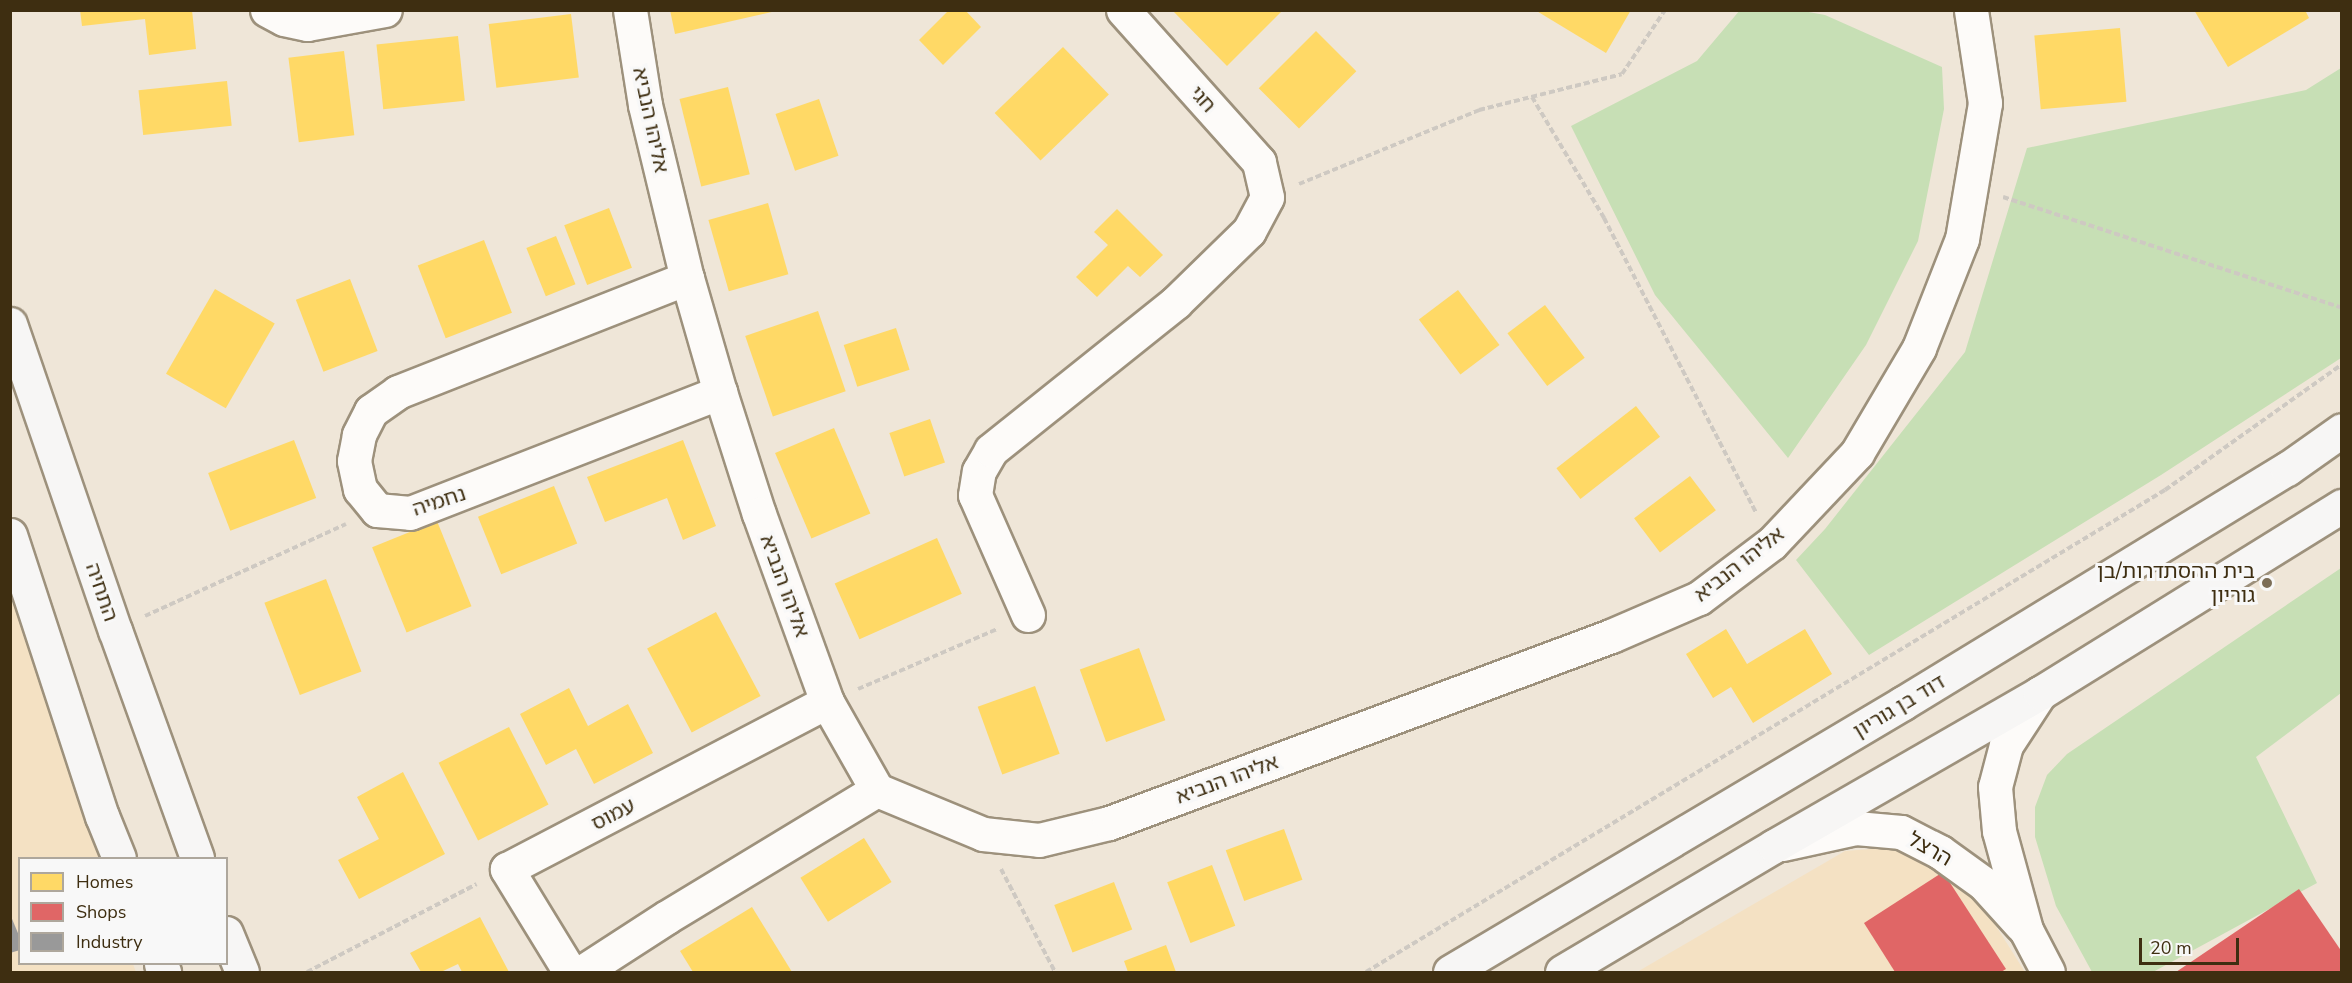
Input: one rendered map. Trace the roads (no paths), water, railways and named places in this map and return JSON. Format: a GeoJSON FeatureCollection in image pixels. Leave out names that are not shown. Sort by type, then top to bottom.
{"type":"FeatureCollection","features":[{"type":"Feature","properties":{"kind":"main road","name":"התחיה"},"geometry":{"type":"LineString","coordinates":[[10,324],[115,630],[197,857]]}},
{"type":"Feature","properties":{"kind":"main road","name":"דוד בן גוריון"},"geometry":{"type":"LineString","coordinates":[[1450,972],[1934,685],[2287,469],[2342,430]]}},
{"type":"Feature","properties":{"kind":"main road"},"geometry":{"type":"LineString","coordinates":[[1562,972],[1774,846],[2040,693],[2342,506]]}},
{"type":"Feature","properties":{"kind":"main road"},"geometry":{"type":"LineString","coordinates":[[10,535],[102,816],[119,857]]}},
{"type":"Feature","properties":{"kind":"main road"},"geometry":{"type":"LineString","coordinates":[[228,938],[242,972]]}},
{"type":"Feature","properties":{"kind":"street"},"geometry":{"type":"LineString","coordinates":[[267,10],[284,19],[307,24],[385,10]]}},
{"type":"Feature","properties":{"kind":"street","name":"אליהו הנביא"},"geometry":{"type":"LineString","coordinates":[[630,10],[645,105],[687,278],[759,514],[827,702],[877,790],[983,834],[1039,840],[1109,823],[1611,636],[1699,598],[1772,543],[1857,453],[1919,348],[1962,239],[1985,103],[1971,10]]}},
{"type":"Feature","properties":{"kind":"street","name":"חגי"},"geometry":{"type":"LineString","coordinates":[[1028,615],[975,495],[979,471],[992,450],[1175,303],[1249,231],[1267,197],[1259,162],[1123,10]]}},
{"type":"Feature","properties":{"kind":"street","name":"נחמיה"},"geometry":{"type":"LineString","coordinates":[[687,278],[398,392],[371,411],[359,435],[354,461],[360,489],[377,510],[410,513],[720,392]]}},
{"type":"Feature","properties":{"kind":"street","name":"הרצל"},"geometry":{"type":"LineString","coordinates":[[2025,930],[1999,831],[1995,787],[2006,745],[2040,693]]}},
{"type":"Feature","properties":{"kind":"street","name":"עמוס"},"geometry":{"type":"LineString","coordinates":[[570,972],[507,869],[827,702]]}},
{"type":"Feature","properties":{"kind":"street"},"geometry":{"type":"LineString","coordinates":[[582,972],[667,917],[877,790]]}},
{"type":"Feature","properties":{"kind":"street","name":"הרצל"},"geometry":{"type":"LineString","coordinates":[[1774,846],[1856,828],[1900,832],[1940,852],[1983,883],[2025,930],[2048,972]]}},
{"type":"Feature","properties":{"kind":"place","name":"בית ההסתדרות/בן גוריון"},"geometry":{"type":"Point","coordinates":[2267,583]}}]}
